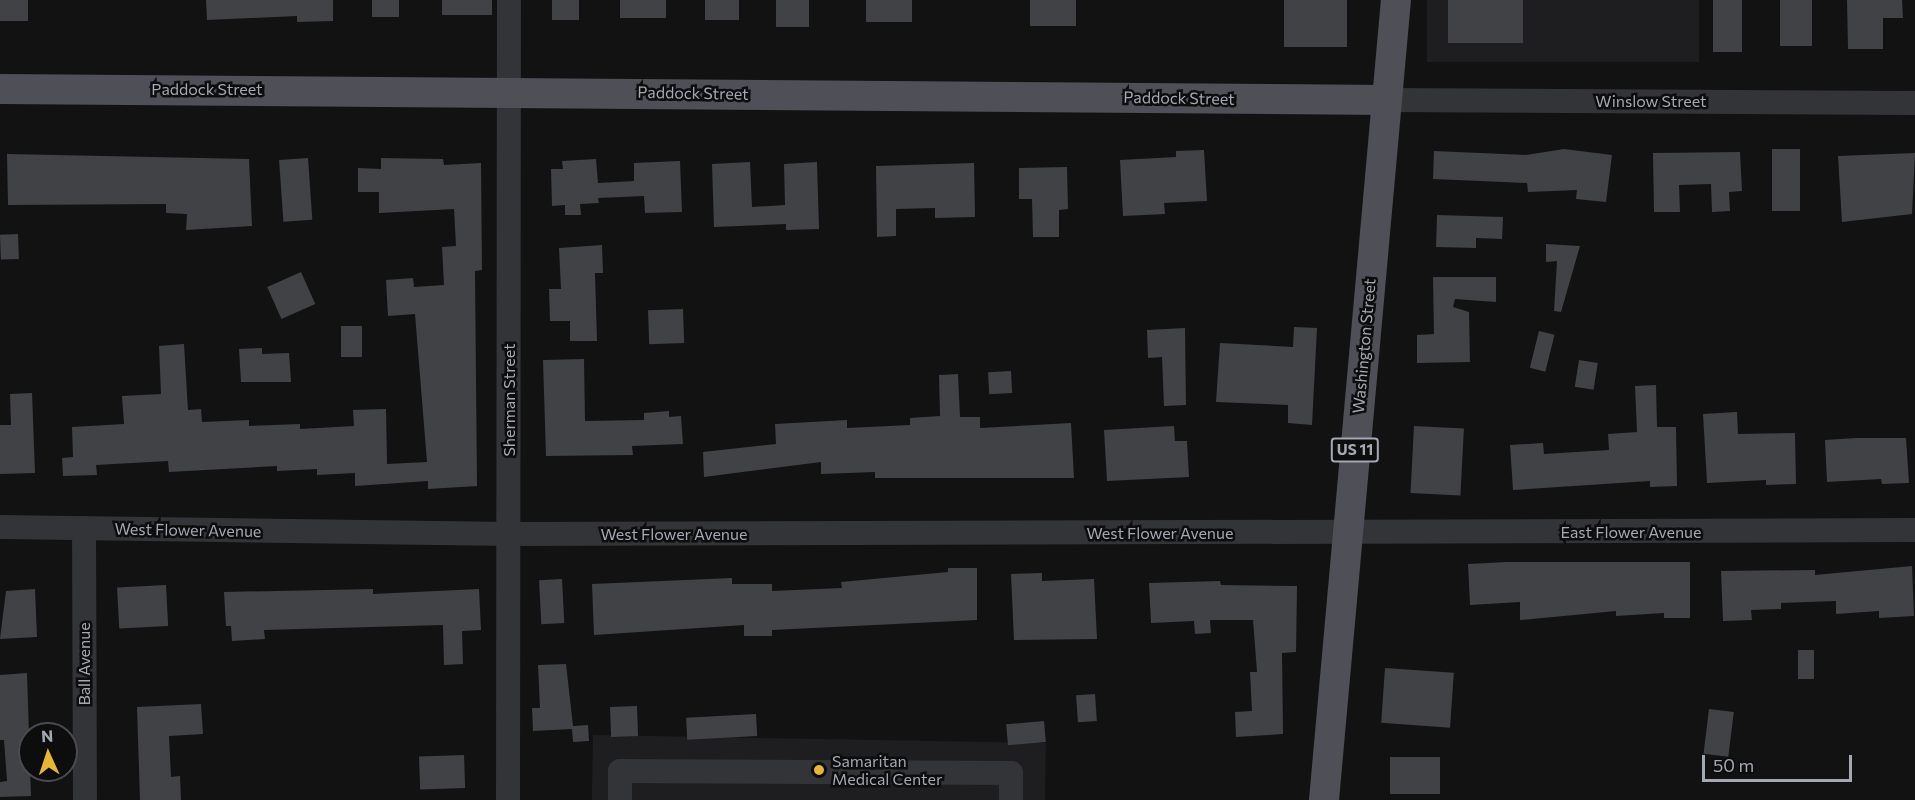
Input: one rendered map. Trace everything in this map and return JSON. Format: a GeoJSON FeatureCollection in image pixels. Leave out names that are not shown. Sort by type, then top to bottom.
{"type":"FeatureCollection","features":[{"type":"Feature","properties":{"kind":"main road","name":"Washington Street"},"geometry":{"type":"LineString","coordinates":[[1324,800],[1396,0]]}},
{"type":"Feature","properties":{"kind":"main road","name":"Paddock Street"},"geometry":{"type":"LineString","coordinates":[[0,89],[1387,100]]}},
{"type":"Feature","properties":{"kind":"street","name":"Sherman Street"},"geometry":{"type":"LineString","coordinates":[[508,800],[509,0]]}},
{"type":"Feature","properties":{"kind":"street","name":"Winslow Street"},"geometry":{"type":"LineString","coordinates":[[1387,100],[1915,103]]}},
{"type":"Feature","properties":{"kind":"street","name":"West Flower Avenue"},"geometry":{"type":"LineString","coordinates":[[0,527],[510,534],[1347,533]]}},
{"type":"Feature","properties":{"kind":"street","name":"Ball Avenue"},"geometry":{"type":"LineString","coordinates":[[84,528],[85,800]]}},
{"type":"Feature","properties":{"kind":"street","name":"East Flower Avenue"},"geometry":{"type":"LineString","coordinates":[[1347,533],[1915,530]]}},
{"type":"Feature","properties":{"kind":"street"},"geometry":{"type":"LineString","coordinates":[[620,800],[620,771],[1011,773],[1011,800]]}},
{"type":"Feature","properties":{"kind":"shaded area"},"geometry":{"type":"Polygon","coordinates":[[[1427,0],[1699,0],[1699,62],[1427,62],[1427,0]]]}},
{"type":"Feature","properties":{"kind":"shaded area","name":"Samaritan Medical Center"},"geometry":{"type":"Polygon","coordinates":[[[593,735],[1046,743],[1045,800],[592,800],[593,735]]]}},
{"type":"Feature","properties":{"kind":"building"},"geometry":{"type":"Polygon","coordinates":[[[0,0],[28,0],[28,21],[0,21],[0,0]]]}},
{"type":"Feature","properties":{"kind":"building"},"geometry":{"type":"Polygon","coordinates":[[[206,0],[333,0],[333,21],[297,22],[297,16],[207,20],[206,0]]]}},
{"type":"Feature","properties":{"kind":"building"},"geometry":{"type":"Polygon","coordinates":[[[372,0],[399,0],[399,17],[372,17],[372,0]]]}},
{"type":"Feature","properties":{"kind":"building"},"geometry":{"type":"Polygon","coordinates":[[[442,0],[492,0],[492,15],[442,15],[442,0]]]}},
{"type":"Feature","properties":{"kind":"building"},"geometry":{"type":"Polygon","coordinates":[[[552,0],[579,0],[579,20],[552,20],[552,0]]]}},
{"type":"Feature","properties":{"kind":"building"},"geometry":{"type":"Polygon","coordinates":[[[620,0],[666,0],[666,18],[620,18],[620,0]]]}},
{"type":"Feature","properties":{"kind":"building"},"geometry":{"type":"Polygon","coordinates":[[[705,0],[739,0],[739,20],[705,20],[705,0]]]}},
{"type":"Feature","properties":{"kind":"building"},"geometry":{"type":"Polygon","coordinates":[[[776,0],[809,0],[809,27],[776,27],[776,0]]]}},
{"type":"Feature","properties":{"kind":"building"},"geometry":{"type":"Polygon","coordinates":[[[866,0],[912,0],[912,22],[866,22],[866,0]]]}},
{"type":"Feature","properties":{"kind":"building"},"geometry":{"type":"Polygon","coordinates":[[[1030,0],[1076,0],[1076,26],[1030,26],[1030,0]]]}},
{"type":"Feature","properties":{"kind":"building"},"geometry":{"type":"Polygon","coordinates":[[[1284,0],[1347,0],[1347,47],[1284,47],[1284,0]]]}},
{"type":"Feature","properties":{"kind":"building"},"geometry":{"type":"Polygon","coordinates":[[[1448,0],[1523,0],[1523,43],[1448,43],[1448,0]]]}},
{"type":"Feature","properties":{"kind":"building"},"geometry":{"type":"Polygon","coordinates":[[[1713,0],[1742,0],[1742,52],[1713,52],[1713,0]]]}},
{"type":"Feature","properties":{"kind":"building"},"geometry":{"type":"Polygon","coordinates":[[[1780,0],[1812,0],[1812,46],[1780,46],[1780,0]]]}},
{"type":"Feature","properties":{"kind":"building"},"geometry":{"type":"Polygon","coordinates":[[[1847,0],[1902,0],[1903,18],[1883,18],[1883,49],[1848,49],[1847,0]]]}},
{"type":"Feature","properties":{"kind":"building"},"geometry":{"type":"Polygon","coordinates":[[[1564,149],[1612,155],[1606,202],[1576,199],[1577,190],[1528,192],[1527,183],[1433,179],[1434,151],[1526,155],[1564,149]]]}},
{"type":"Feature","properties":{"kind":"building"},"geometry":{"type":"Polygon","coordinates":[[[1772,149],[1800,149],[1800,211],[1772,211],[1772,149]]]}},
{"type":"Feature","properties":{"kind":"building"},"geometry":{"type":"Polygon","coordinates":[[[1204,150],[1207,201],[1164,203],[1165,214],[1123,216],[1120,160],[1176,157],[1176,151],[1204,150]]]}},
{"type":"Feature","properties":{"kind":"building"},"geometry":{"type":"Polygon","coordinates":[[[1740,152],[1742,191],[1729,192],[1730,211],[1712,212],[1711,184],[1679,185],[1680,212],[1654,212],[1653,153],[1740,152]]]}},
{"type":"Feature","properties":{"kind":"building"},"geometry":{"type":"Polygon","coordinates":[[[1915,153],[1912,214],[1842,222],[1838,156],[1915,153]]]}},
{"type":"Feature","properties":{"kind":"building"},"geometry":{"type":"Polygon","coordinates":[[[7,154],[249,159],[252,226],[186,230],[187,214],[166,213],[166,204],[8,205],[7,154]]]}},
{"type":"Feature","properties":{"kind":"building"},"geometry":{"type":"Polygon","coordinates":[[[308,158],[312,220],[283,222],[279,160],[308,158]]]}},
{"type":"Feature","properties":{"kind":"building"},"geometry":{"type":"Polygon","coordinates":[[[381,158],[443,159],[444,165],[481,163],[482,270],[475,271],[477,486],[428,489],[428,481],[355,486],[355,473],[317,475],[317,469],[277,471],[277,466],[169,472],[168,461],[96,465],[97,475],[63,476],[62,458],[73,457],[72,427],[124,424],[122,396],[161,394],[159,346],[184,344],[188,410],[201,409],[202,422],[249,420],[249,426],[300,424],[300,429],[354,426],[353,410],[386,409],[387,464],[427,462],[415,314],[388,316],[386,280],[413,278],[414,287],[444,285],[442,247],[456,246],[454,209],[379,213],[379,192],[358,192],[358,168],[381,169],[381,158]]]}},
{"type":"Feature","properties":{"kind":"building"},"geometry":{"type":"Polygon","coordinates":[[[596,159],[598,183],[634,181],[634,163],[680,161],[682,212],[645,213],[644,196],[598,198],[599,203],[580,204],[581,215],[565,215],[565,205],[552,206],[551,169],[563,169],[562,161],[596,159]]]}},
{"type":"Feature","properties":{"kind":"building"},"geometry":{"type":"Polygon","coordinates":[[[750,162],[752,207],[785,205],[784,164],[817,162],[819,229],[786,230],[786,224],[714,227],[712,164],[750,162]]]}},
{"type":"Feature","properties":{"kind":"building"},"geometry":{"type":"Polygon","coordinates":[[[974,163],[975,217],[935,218],[935,208],[896,209],[896,236],[877,237],[876,166],[974,163]]]}},
{"type":"Feature","properties":{"kind":"building"},"geometry":{"type":"Polygon","coordinates":[[[1067,167],[1068,209],[1059,210],[1059,237],[1033,237],[1032,199],[1019,199],[1019,168],[1067,167]]]}},
{"type":"Feature","properties":{"kind":"building"},"geometry":{"type":"Polygon","coordinates":[[[1437,215],[1503,217],[1502,239],[1476,238],[1476,248],[1436,247],[1437,215]]]}},
{"type":"Feature","properties":{"kind":"building"},"geometry":{"type":"Polygon","coordinates":[[[18,234],[19,259],[1,260],[0,235],[18,234]]]}},
{"type":"Feature","properties":{"kind":"building"},"geometry":{"type":"Polygon","coordinates":[[[1546,244],[1580,246],[1561,312],[1554,311],[1557,261],[1546,262],[1546,244]]]}},
{"type":"Feature","properties":{"kind":"building"},"geometry":{"type":"Polygon","coordinates":[[[602,245],[603,273],[595,273],[597,341],[570,341],[570,321],[550,321],[549,289],[561,289],[559,248],[602,245]]]}},
{"type":"Feature","properties":{"kind":"building"},"geometry":{"type":"Polygon","coordinates":[[[301,272],[315,304],[281,319],[267,287],[301,272]]]}},
{"type":"Feature","properties":{"kind":"building"},"geometry":{"type":"Polygon","coordinates":[[[1433,277],[1496,277],[1496,302],[1455,299],[1453,307],[1469,312],[1470,362],[1417,363],[1417,335],[1434,334],[1433,277]]]}},
{"type":"Feature","properties":{"kind":"building"},"geometry":{"type":"Polygon","coordinates":[[[683,309],[684,343],[649,344],[648,310],[683,309]]]}},
{"type":"Feature","properties":{"kind":"building"},"geometry":{"type":"Polygon","coordinates":[[[341,326],[362,326],[362,357],[341,357],[341,326]]]}},
{"type":"Feature","properties":{"kind":"building"},"geometry":{"type":"Polygon","coordinates":[[[1294,327],[1317,328],[1312,425],[1288,423],[1288,405],[1216,402],[1220,343],[1293,347],[1294,327]]]}},
{"type":"Feature","properties":{"kind":"building"},"geometry":{"type":"Polygon","coordinates":[[[1185,328],[1186,405],[1164,406],[1162,357],[1148,358],[1147,330],[1185,328]]]}},
{"type":"Feature","properties":{"kind":"building"},"geometry":{"type":"Polygon","coordinates":[[[1539,331],[1555,335],[1545,372],[1530,368],[1539,331]]]}},
{"type":"Feature","properties":{"kind":"building"},"geometry":{"type":"Polygon","coordinates":[[[262,348],[262,354],[289,353],[291,382],[241,382],[239,349],[262,348]]]}},
{"type":"Feature","properties":{"kind":"building"},"geometry":{"type":"Polygon","coordinates":[[[584,359],[585,421],[644,420],[644,413],[669,411],[669,417],[681,416],[683,444],[632,446],[633,455],[546,456],[543,360],[584,359]]]}},
{"type":"Feature","properties":{"kind":"building"},"geometry":{"type":"Polygon","coordinates":[[[1579,360],[1598,363],[1594,390],[1575,387],[1579,360]]]}},
{"type":"Feature","properties":{"kind":"building"},"geometry":{"type":"Polygon","coordinates":[[[1011,371],[1012,393],[989,394],[988,372],[1011,371]]]}},
{"type":"Feature","properties":{"kind":"building"},"geometry":{"type":"Polygon","coordinates":[[[958,374],[960,417],[980,417],[980,428],[1071,423],[1074,478],[875,478],[875,472],[821,474],[821,462],[704,477],[703,452],[776,444],[775,424],[847,420],[847,428],[910,425],[910,418],[940,416],[939,375],[958,374]]]}},
{"type":"Feature","properties":{"kind":"building"},"geometry":{"type":"Polygon","coordinates":[[[1656,385],[1657,427],[1676,427],[1677,486],[1650,487],[1650,481],[1513,490],[1510,445],[1543,443],[1544,454],[1609,450],[1608,434],[1637,432],[1635,386],[1656,385]]]}},
{"type":"Feature","properties":{"kind":"building"},"geometry":{"type":"Polygon","coordinates":[[[32,393],[35,473],[0,474],[0,425],[11,425],[10,394],[32,393]]]}},
{"type":"Feature","properties":{"kind":"building"},"geometry":{"type":"Polygon","coordinates":[[[1737,412],[1738,434],[1795,433],[1796,484],[1766,485],[1766,480],[1707,483],[1703,414],[1737,412]]]}},
{"type":"Feature","properties":{"kind":"building"},"geometry":{"type":"Polygon","coordinates":[[[1174,426],[1175,441],[1187,441],[1189,477],[1107,481],[1104,430],[1174,426]]]}},
{"type":"Feature","properties":{"kind":"building"},"geometry":{"type":"Polygon","coordinates":[[[1414,426],[1464,429],[1460,496],[1410,493],[1414,426]]]}},
{"type":"Feature","properties":{"kind":"building"},"geometry":{"type":"Polygon","coordinates":[[[1906,438],[1909,483],[1882,484],[1881,479],[1827,482],[1825,440],[1906,438]]]}},
{"type":"Feature","properties":{"kind":"building"},"geometry":{"type":"Polygon","coordinates":[[[1690,562],[1690,618],[1664,618],[1664,613],[1616,616],[1616,611],[1520,620],[1520,602],[1470,605],[1468,564],[1690,562]]]}},
{"type":"Feature","properties":{"kind":"building"},"geometry":{"type":"Polygon","coordinates":[[[1912,566],[1914,616],[1879,618],[1879,611],[1836,614],[1836,601],[1781,603],[1781,609],[1751,610],[1752,620],[1723,621],[1721,571],[1815,570],[1815,575],[1912,566]]]}},
{"type":"Feature","properties":{"kind":"building"},"geometry":{"type":"Polygon","coordinates":[[[948,568],[977,568],[977,620],[772,630],[772,636],[744,636],[744,625],[594,635],[592,584],[732,578],[732,584],[772,584],[772,591],[842,588],[841,582],[948,572],[948,568]]]}},
{"type":"Feature","properties":{"kind":"building"},"geometry":{"type":"Polygon","coordinates":[[[1042,573],[1042,581],[1094,579],[1097,639],[1014,640],[1011,574],[1042,573]]]}},
{"type":"Feature","properties":{"kind":"building"},"geometry":{"type":"Polygon","coordinates":[[[562,579],[564,623],[541,624],[539,580],[562,579]]]}},
{"type":"Feature","properties":{"kind":"building"},"geometry":{"type":"Polygon","coordinates":[[[1220,581],[1221,585],[1297,586],[1296,652],[1282,653],[1283,734],[1236,737],[1235,712],[1252,711],[1250,672],[1257,672],[1253,620],[1210,620],[1211,633],[1195,634],[1194,621],[1151,623],[1149,583],[1220,581]]]}},
{"type":"Feature","properties":{"kind":"building"},"geometry":{"type":"Polygon","coordinates":[[[166,585],[168,626],[119,629],[117,588],[166,585]]]}},
{"type":"Feature","properties":{"kind":"building"},"geometry":{"type":"Polygon","coordinates":[[[35,589],[37,637],[0,639],[6,591],[35,589]]]}},
{"type":"Feature","properties":{"kind":"building"},"geometry":{"type":"Polygon","coordinates":[[[373,589],[373,594],[479,589],[481,630],[462,631],[463,664],[444,665],[443,625],[264,630],[265,639],[232,641],[231,626],[226,626],[224,592],[373,589]]]}},
{"type":"Feature","properties":{"kind":"building"},"geometry":{"type":"Polygon","coordinates":[[[1798,650],[1814,650],[1814,679],[1798,679],[1798,650]]]}},
{"type":"Feature","properties":{"kind":"building"},"geometry":{"type":"Polygon","coordinates":[[[566,664],[573,726],[588,725],[589,741],[573,742],[572,729],[533,731],[532,708],[540,708],[538,665],[566,664]]]}},
{"type":"Feature","properties":{"kind":"building"},"geometry":{"type":"Polygon","coordinates":[[[1385,668],[1454,673],[1450,728],[1381,723],[1385,668]]]}},
{"type":"Feature","properties":{"kind":"building"},"geometry":{"type":"Polygon","coordinates":[[[27,673],[29,722],[18,722],[18,782],[31,782],[31,796],[0,797],[0,782],[7,781],[4,740],[0,740],[0,675],[27,673]]]}},
{"type":"Feature","properties":{"kind":"building"},"geometry":{"type":"Polygon","coordinates":[[[1095,694],[1097,721],[1078,722],[1076,695],[1095,694]]]}},
{"type":"Feature","properties":{"kind":"building"},"geometry":{"type":"Polygon","coordinates":[[[201,704],[203,734],[169,736],[171,777],[180,776],[181,800],[140,800],[137,707],[201,704]]]}},
{"type":"Feature","properties":{"kind":"building"},"geometry":{"type":"Polygon","coordinates":[[[637,706],[638,736],[611,737],[610,707],[637,706]]]}},
{"type":"Feature","properties":{"kind":"building"},"geometry":{"type":"Polygon","coordinates":[[[1709,709],[1734,712],[1728,757],[1704,754],[1709,709]]]}},
{"type":"Feature","properties":{"kind":"building"},"geometry":{"type":"Polygon","coordinates":[[[756,714],[757,736],[687,740],[686,718],[756,714]]]}},
{"type":"Feature","properties":{"kind":"building"},"geometry":{"type":"Polygon","coordinates":[[[1044,721],[1046,742],[1008,745],[1006,724],[1044,721]]]}},
{"type":"Feature","properties":{"kind":"building"},"geometry":{"type":"Polygon","coordinates":[[[464,755],[465,788],[420,790],[419,757],[464,755]]]}},
{"type":"Feature","properties":{"kind":"building"},"geometry":{"type":"Polygon","coordinates":[[[1390,757],[1440,757],[1440,794],[1390,794],[1390,757]]]}},
{"type":"Feature","properties":{"kind":"place","name":"Samaritan Medical Center"},"geometry":{"type":"Point","coordinates":[819,770]}}]}
